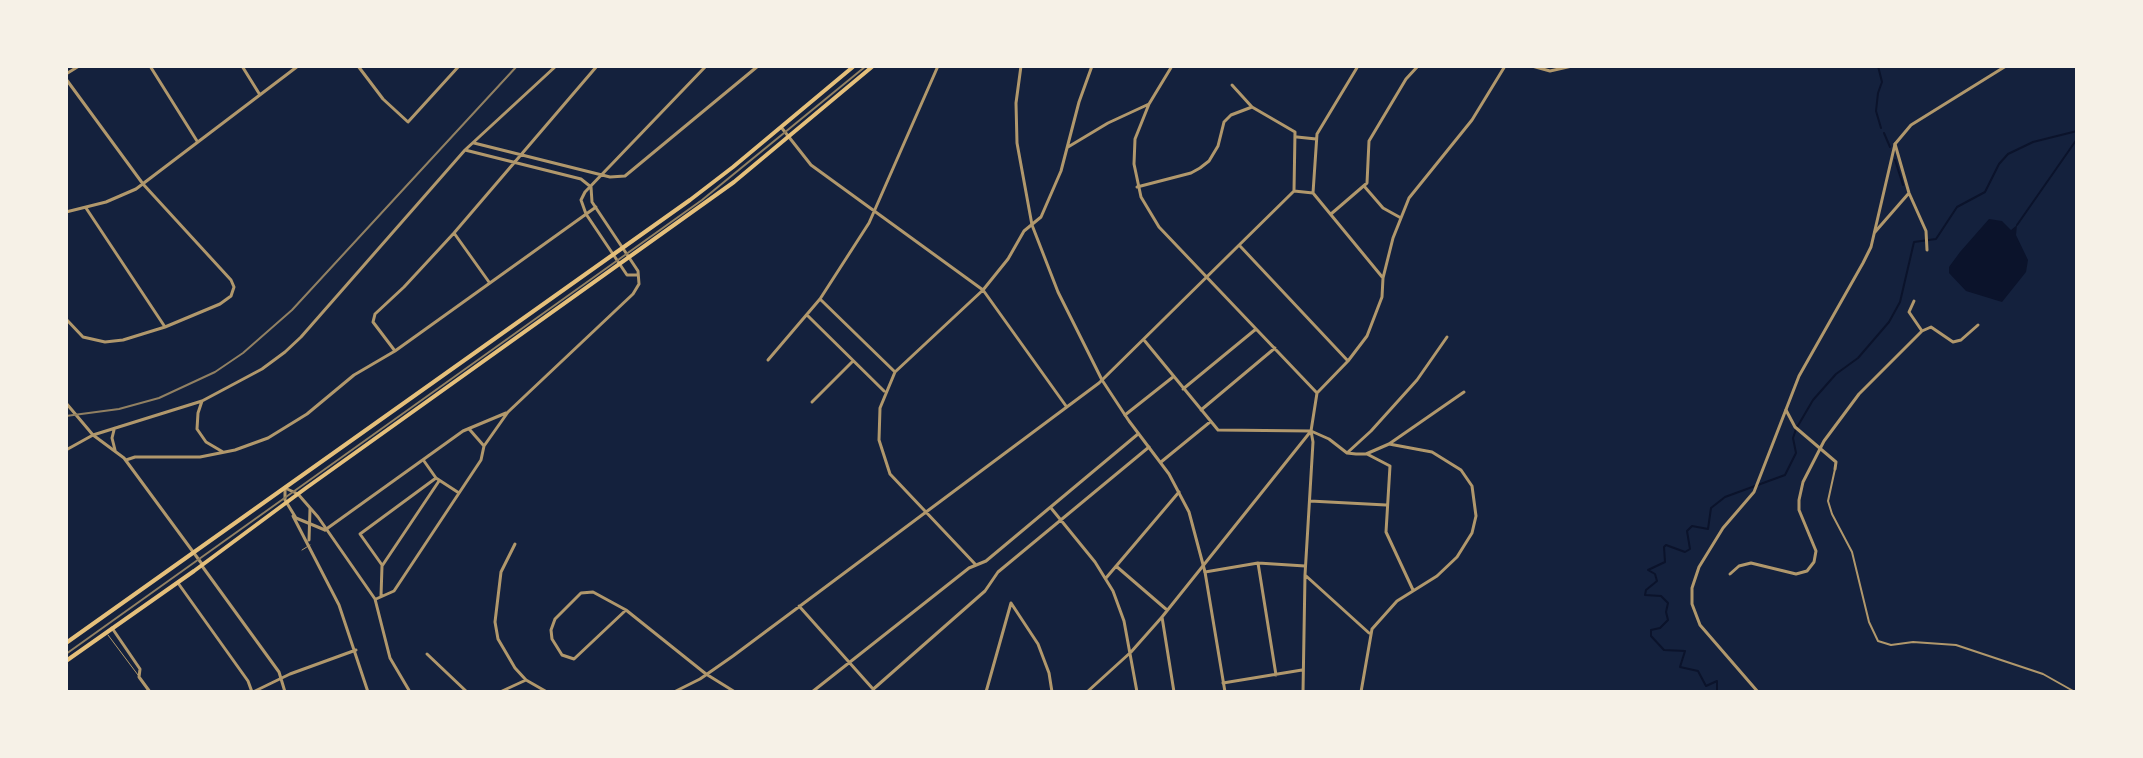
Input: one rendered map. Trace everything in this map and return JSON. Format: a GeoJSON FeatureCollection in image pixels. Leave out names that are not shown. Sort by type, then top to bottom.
{"type":"FeatureCollection","features":[{"type":"Feature","properties":{"kind":"main road"},"geometry":{"type":"LineString","coordinates":[[66,643],[723,175],[854,66]]}},
{"type":"Feature","properties":{"kind":"main road"},"geometry":{"type":"LineString","coordinates":[[66,661],[734,182],[873,66]]}},
{"type":"Feature","properties":{"kind":"street"},"geometry":{"type":"LineString","coordinates":[[66,319],[83,337],[105,342],[123,340],[165,327],[220,304],[234,290],[231,280],[143,184],[66,77],[79,66]]}},
{"type":"Feature","properties":{"kind":"street"},"geometry":{"type":"LineString","coordinates":[[150,66],[197,142]]}},
{"type":"Feature","properties":{"kind":"street"},"geometry":{"type":"LineString","coordinates":[[242,66],[260,95]]}},
{"type":"Feature","properties":{"kind":"street"},"geometry":{"type":"LineString","coordinates":[[66,212],[116,198],[143,184],[298,66]]}},
{"type":"Feature","properties":{"kind":"street"},"geometry":{"type":"LineString","coordinates":[[358,66],[383,99],[408,122],[459,66]]}},
{"type":"Feature","properties":{"kind":"street"},"geometry":{"type":"LineString","coordinates":[[66,450],[93,435],[202,401],[262,369],[301,337],[465,150],[556,66]]}},
{"type":"Feature","properties":{"kind":"street"},"geometry":{"type":"LineString","coordinates":[[395,351],[373,322],[375,314],[454,233],[597,66]]}},
{"type":"Feature","properties":{"kind":"street"},"geometry":{"type":"LineString","coordinates":[[637,275],[627,275],[586,214],[581,200],[706,66]]}},
{"type":"Feature","properties":{"kind":"street"},"geometry":{"type":"LineString","coordinates":[[768,360],[820,299],[876,210],[938,66]]}},
{"type":"Feature","properties":{"kind":"street"},"geometry":{"type":"LineString","coordinates":[[1021,66],[1016,103],[1017,143],[1032,225],[1058,292],[1102,380],[1179,491],[1196,532],[1225,692]]}},
{"type":"Feature","properties":{"kind":"street"},"geometry":{"type":"LineString","coordinates":[[976,565],[890,474],[881,453],[878,423],[885,392],[895,372],[983,290],[1008,259],[1024,231],[1044,212],[1068,148],[1092,66]]}},
{"type":"Feature","properties":{"kind":"street"},"geometry":{"type":"LineString","coordinates":[[1172,66],[1149,104],[1135,139],[1137,187],[1146,208],[1159,227],[1317,393]]}},
{"type":"Feature","properties":{"kind":"street"},"geometry":{"type":"LineString","coordinates":[[1313,193],[1316,139],[1358,66]]}},
{"type":"Feature","properties":{"kind":"street"},"geometry":{"type":"LineString","coordinates":[[1331,214],[1367,183],[1369,141],[1406,79],[1418,66]]}},
{"type":"Feature","properties":{"kind":"street"},"geometry":{"type":"LineString","coordinates":[[1303,692],[1311,431],[1317,393],[1348,361],[1371,327],[1382,297],[1383,278],[1401,218],[1414,191],[1472,120],[1505,66]]}},
{"type":"Feature","properties":{"kind":"street"},"geometry":{"type":"LineString","coordinates":[[1532,66],[1550,71],[1572,66]]}},
{"type":"Feature","properties":{"kind":"street"},"geometry":{"type":"LineString","coordinates":[[1758,692],[1700,625],[1692,604],[1692,588],[1699,567],[1723,528],[1760,481],[1805,364],[1863,263],[1874,233],[1895,144],[1911,125],[2006,66]]}},
{"type":"Feature","properties":{"kind":"street"},"geometry":{"type":"LineString","coordinates":[[472,143],[621,177],[631,173],[756,67]]}},
{"type":"Feature","properties":{"kind":"street"},"geometry":{"type":"LineString","coordinates":[[674,692],[733,656],[1102,380],[1294,191],[1295,132],[1252,107],[1232,85]]}},
{"type":"Feature","properties":{"kind":"street"},"geometry":{"type":"LineString","coordinates":[[1068,148],[1108,123],[1149,104]]}},
{"type":"Feature","properties":{"kind":"street"},"geometry":{"type":"LineString","coordinates":[[1137,187],[1200,168],[1209,161],[1218,146],[1224,122],[1231,115],[1252,107]]}},
{"type":"Feature","properties":{"kind":"street"},"geometry":{"type":"LineString","coordinates":[[781,127],[804,159],[983,290],[1067,407]]}},
{"type":"Feature","properties":{"kind":"street"},"geometry":{"type":"LineString","coordinates":[[1297,137],[1316,139]]}},
{"type":"Feature","properties":{"kind":"street"},"geometry":{"type":"LineString","coordinates":[[1895,144],[1909,193],[1926,235],[1927,248]]}},
{"type":"Feature","properties":{"kind":"street"},"geometry":{"type":"LineString","coordinates":[[465,150],[571,175],[591,187]]}},
{"type":"Feature","properties":{"kind":"street"},"geometry":{"type":"LineString","coordinates":[[1364,186],[1383,208],[1401,218]]}},
{"type":"Feature","properties":{"kind":"street"},"geometry":{"type":"LineString","coordinates":[[378,598],[394,591],[481,460],[484,446],[508,412],[633,294],[639,284],[638,267],[596,207],[591,197],[591,187]]}},
{"type":"Feature","properties":{"kind":"street"},"geometry":{"type":"LineString","coordinates":[[1294,191],[1313,193],[1383,278]]}},
{"type":"Feature","properties":{"kind":"street"},"geometry":{"type":"LineString","coordinates":[[1874,233],[1909,193]]}},
{"type":"Feature","properties":{"kind":"street"},"geometry":{"type":"LineString","coordinates":[[126,460],[135,457],[187,459],[225,455],[268,438],[288,427],[354,375],[395,351],[596,207]]}},
{"type":"Feature","properties":{"kind":"street"},"geometry":{"type":"LineString","coordinates":[[86,208],[165,327]]}},
{"type":"Feature","properties":{"kind":"street"},"geometry":{"type":"LineString","coordinates":[[454,233],[490,283]]}},
{"type":"Feature","properties":{"kind":"street"},"geometry":{"type":"LineString","coordinates":[[1240,246],[1348,361]]}},
{"type":"Feature","properties":{"kind":"street"},"geometry":{"type":"LineString","coordinates":[[820,299],[895,372]]}},
{"type":"Feature","properties":{"kind":"street"},"geometry":{"type":"LineString","coordinates":[[1914,301],[1909,312],[1922,331]]}},
{"type":"Feature","properties":{"kind":"street"},"geometry":{"type":"LineString","coordinates":[[807,315],[885,392]]}},
{"type":"Feature","properties":{"kind":"street"},"geometry":{"type":"LineString","coordinates":[[1730,574],[1746,564],[1796,574],[1811,567],[1816,551],[1799,510],[1803,482],[1859,394],[1922,331],[1931,327],[1953,342],[1961,340],[1978,325]]}},
{"type":"Feature","properties":{"kind":"street"},"geometry":{"type":"LineString","coordinates":[[1183,389],[1256,329]]}},
{"type":"Feature","properties":{"kind":"street"},"geometry":{"type":"LineString","coordinates":[[1347,453],[1417,380],[1447,337]]}},
{"type":"Feature","properties":{"kind":"street"},"geometry":{"type":"LineString","coordinates":[[1144,340],[1218,430],[1311,431],[1329,439],[1347,453],[1366,454],[1390,466],[1386,532],[1413,590]]}},
{"type":"Feature","properties":{"kind":"street"},"geometry":{"type":"LineString","coordinates":[[1201,410],[1275,348]]}},
{"type":"Feature","properties":{"kind":"street"},"geometry":{"type":"LineString","coordinates":[[812,402],[853,361]]}},
{"type":"Feature","properties":{"kind":"street"},"geometry":{"type":"LineString","coordinates":[[1125,415],[1173,377]]}},
{"type":"Feature","properties":{"kind":"street"},"geometry":{"type":"LineString","coordinates":[[1366,454],[1389,444],[1464,392]]}},
{"type":"Feature","properties":{"kind":"street"},"geometry":{"type":"LineString","coordinates":[[202,401],[197,429],[206,442],[225,455]]}},
{"type":"Feature","properties":{"kind":"street"},"geometry":{"type":"LineString","coordinates":[[66,403],[93,435],[126,460],[282,678],[285,692]]}},
{"type":"Feature","properties":{"kind":"street"},"geometry":{"type":"LineString","coordinates":[[1786,410],[1797,428],[1836,462],[1828,501],[1852,552],[1869,622],[1878,641],[1891,645],[1913,642],[1956,645],[2043,674],[2075,692]]}},
{"type":"Feature","properties":{"kind":"street"},"geometry":{"type":"LineString","coordinates":[[325,530],[463,431],[508,412]]}},
{"type":"Feature","properties":{"kind":"street"},"geometry":{"type":"LineString","coordinates":[[1161,462],[1210,422]]}},
{"type":"Feature","properties":{"kind":"street"},"geometry":{"type":"LineString","coordinates":[[115,428],[112,438],[115,450]]}},
{"type":"Feature","properties":{"kind":"street"},"geometry":{"type":"LineString","coordinates":[[470,430],[484,446]]}},
{"type":"Feature","properties":{"kind":"street"},"geometry":{"type":"LineString","coordinates":[[1087,692],[1131,652],[1162,617],[1311,431]]}},
{"type":"Feature","properties":{"kind":"street"},"geometry":{"type":"LineString","coordinates":[[812,692],[976,565],[986,561],[1138,434]]}},
{"type":"Feature","properties":{"kind":"street"},"geometry":{"type":"LineString","coordinates":[[1361,692],[1369,633],[1385,612],[1437,576],[1457,557],[1472,533],[1476,516],[1472,486],[1461,470],[1447,459],[1414,447],[1389,444]]}},
{"type":"Feature","properties":{"kind":"street"},"geometry":{"type":"LineString","coordinates":[[799,606],[872,690],[985,591],[998,572],[1149,447]]}},
{"type":"Feature","properties":{"kind":"street"},"geometry":{"type":"LineString","coordinates":[[423,460],[438,480],[459,493]]}},
{"type":"Feature","properties":{"kind":"street"},"geometry":{"type":"LineString","coordinates":[[410,692],[390,658],[378,598],[382,566],[438,480]]}},
{"type":"Feature","properties":{"kind":"street"},"geometry":{"type":"LineString","coordinates":[[382,566],[360,534],[438,480]]}},
{"type":"Feature","properties":{"kind":"street"},"geometry":{"type":"LineString","coordinates":[[368,692],[339,605],[286,504],[285,488],[298,494],[378,598]]}},
{"type":"Feature","properties":{"kind":"street"},"geometry":{"type":"LineString","coordinates":[[1106,578],[1179,491]]}},
{"type":"Feature","properties":{"kind":"street"},"geometry":{"type":"LineString","coordinates":[[1310,501],[1387,505]]}},
{"type":"Feature","properties":{"kind":"street"},"geometry":{"type":"LineString","coordinates":[[1050,507],[1106,578],[1124,621],[1137,692]]}},
{"type":"Feature","properties":{"kind":"street"},"geometry":{"type":"LineString","coordinates":[[310,509],[307,533],[310,545]]}},
{"type":"Feature","properties":{"kind":"street"},"geometry":{"type":"LineString","coordinates":[[292,513],[300,520],[325,530]]}},
{"type":"Feature","properties":{"kind":"street"},"geometry":{"type":"LineString","coordinates":[[515,544],[501,572],[495,622],[505,654],[526,680],[547,692]]}},
{"type":"Feature","properties":{"kind":"street"},"geometry":{"type":"LineString","coordinates":[[1205,572],[1258,563],[1306,566]]}},
{"type":"Feature","properties":{"kind":"street"},"geometry":{"type":"LineString","coordinates":[[1258,563],[1276,675]]}},
{"type":"Feature","properties":{"kind":"street"},"geometry":{"type":"LineString","coordinates":[[1116,566],[1167,610]]}},
{"type":"Feature","properties":{"kind":"street"},"geometry":{"type":"LineString","coordinates":[[1305,575],[1369,633]]}},
{"type":"Feature","properties":{"kind":"street"},"geometry":{"type":"LineString","coordinates":[[178,583],[253,692],[356,650]]}},
{"type":"Feature","properties":{"kind":"street"},"geometry":{"type":"LineString","coordinates":[[626,610],[574,659],[567,658],[556,647],[551,630],[555,619],[581,593],[593,592],[626,610],[706,674],[735,692]]}},
{"type":"Feature","properties":{"kind":"street"},"geometry":{"type":"LineString","coordinates":[[986,692],[1011,603],[1038,644],[1049,673],[1052,692]]}},
{"type":"Feature","properties":{"kind":"street"},"geometry":{"type":"LineString","coordinates":[[1162,617],[1174,692]]}},
{"type":"Feature","properties":{"kind":"street"},"geometry":{"type":"LineString","coordinates":[[112,628],[140,669],[139,677],[150,692]]}},
{"type":"Feature","properties":{"kind":"street"},"geometry":{"type":"LineString","coordinates":[[427,654],[467,692]]}},
{"type":"Feature","properties":{"kind":"street"},"geometry":{"type":"LineString","coordinates":[[1223,683],[1302,670]]}},
{"type":"Feature","properties":{"kind":"street"},"geometry":{"type":"LineString","coordinates":[[500,692],[526,680]]}},
{"type":"Feature","properties":{"kind":"lane"},"geometry":{"type":"LineString","coordinates":[[302,550],[310,545]]}},
{"type":"Feature","properties":{"kind":"lane"},"geometry":{"type":"LineString","coordinates":[[106,632],[139,677]]}},
{"type":"Feature","properties":{"kind":"water"},"geometry":{"type":"Polygon","coordinates":[[[1989,219],[2002,221],[2011,230],[2017,225],[2016,235],[2028,260],[2026,272],[2002,302],[1966,291],[1949,273],[1949,267],[1960,252],[1989,219]]]}},
{"type":"Feature","properties":{"kind":"waterway"},"geometry":{"type":"LineString","coordinates":[[1878,66],[1882,82],[1876,111],[1881,128]]}},
{"type":"Feature","properties":{"kind":"waterway"},"geometry":{"type":"LineString","coordinates":[[1717,692],[1717,681],[1706,686],[1698,671],[1680,667],[1685,651],[1664,650],[1651,636],[1651,630],[1660,628],[1668,620],[1668,603],[1661,596],[1645,595],[1646,590],[1657,581],[1655,574],[1648,570],[1665,562],[1666,545],[1685,552],[1690,549],[1687,531],[1692,526],[1708,529],[1711,508],[1725,497],[1785,475],[1796,453],[1793,438],[1796,429],[1813,400],[1836,374],[1858,358],[1889,322],[1900,302],[1914,242],[1936,239],[1957,207],[1985,192],[1999,164],[2008,154],[2033,142],[2077,131]]}},
{"type":"Feature","properties":{"kind":"waterway"},"geometry":{"type":"LineString","coordinates":[[1884,133],[1890,147]]}},
{"type":"Feature","properties":{"kind":"waterway"},"geometry":{"type":"LineString","coordinates":[[2017,225],[2077,139]]}},
{"type":"Feature","properties":{"kind":"waterway"},"geometry":{"type":"LineString","coordinates":[[1895,160],[1903,185]]}},
{"type":"Feature","properties":{"kind":"tram line"},"geometry":{"type":"LineString","coordinates":[[66,654],[702,200],[866,66]]}},
{"type":"Feature","properties":{"kind":"railway"},"geometry":{"type":"LineString","coordinates":[[66,416],[119,409],[159,398],[215,372],[243,353],[292,310],[517,66]]}}]}
